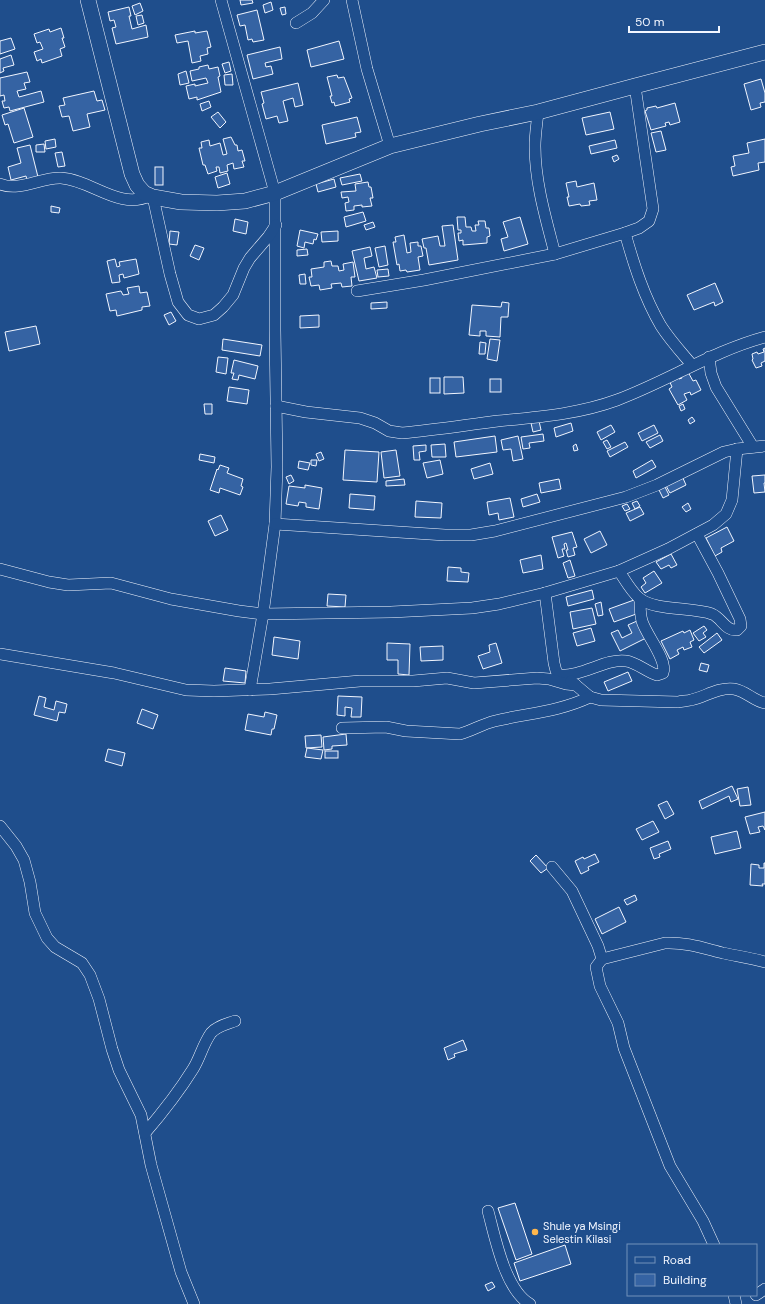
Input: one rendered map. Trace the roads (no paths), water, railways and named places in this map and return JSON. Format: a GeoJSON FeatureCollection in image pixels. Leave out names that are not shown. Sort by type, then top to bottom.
{"type":"FeatureCollection","features":[{"type":"Feature","properties":{"kind":"street"},"geometry":{"type":"LineString","coordinates":[[88,0],[132,174],[137,185],[144,193],[152,197],[181,202],[217,204],[245,201],[275,193],[390,146],[480,124],[538,112],[765,52]]}},
{"type":"Feature","properties":{"kind":"street"},"geometry":{"type":"LineString","coordinates":[[220,0],[275,193],[276,225],[274,330],[277,467],[275,524],[263,614],[250,690]]}},
{"type":"Feature","properties":{"kind":"street"},"geometry":{"type":"LineString","coordinates":[[296,23],[312,13],[324,0]]}},
{"type":"Feature","properties":{"kind":"street"},"geometry":{"type":"LineString","coordinates":[[352,0],[367,69],[390,146]]}},
{"type":"Feature","properties":{"kind":"street"},"geometry":{"type":"LineString","coordinates":[[356,291],[424,280],[554,254],[625,233],[639,228],[649,221],[652,209],[634,86]]}},
{"type":"Feature","properties":{"kind":"street"},"geometry":{"type":"LineString","coordinates":[[538,112],[535,147],[537,174],[542,206],[554,254]]}},
{"type":"Feature","properties":{"kind":"street"},"geometry":{"type":"LineString","coordinates":[[0,184],[6,186],[22,186],[50,179],[61,178],[109,195],[130,200],[152,197]]}},
{"type":"Feature","properties":{"kind":"street"},"geometry":{"type":"LineString","coordinates":[[152,197],[178,302],[188,315],[199,319],[214,315],[233,295],[244,268],[250,258],[276,225]]}},
{"type":"Feature","properties":{"kind":"street"},"geometry":{"type":"LineString","coordinates":[[625,233],[634,266],[647,298],[661,325],[676,347],[692,365]]}},
{"type":"Feature","properties":{"kind":"street"},"geometry":{"type":"LineString","coordinates":[[276,406],[360,418],[375,423],[390,431],[402,433],[544,417],[593,408],[616,400],[643,390],[709,357],[765,337]]}},
{"type":"Feature","properties":{"kind":"street"},"geometry":{"type":"LineString","coordinates":[[709,357],[716,386],[753,447]]}},
{"type":"Feature","properties":{"kind":"street"},"geometry":{"type":"LineString","coordinates":[[275,524],[446,536],[479,534],[626,497],[657,485],[712,457],[737,448],[765,446]]}},
{"type":"Feature","properties":{"kind":"street"},"geometry":{"type":"LineString","coordinates":[[0,569],[49,582],[68,585],[111,584],[171,599],[224,609],[263,614],[360,613],[472,608],[499,604],[545,593],[619,571],[698,534],[713,525],[726,514],[732,500],[737,448]]}},
{"type":"Feature","properties":{"kind":"street"},"geometry":{"type":"LineString","coordinates":[[619,571],[628,586],[640,599],[651,605],[680,608],[713,615],[727,628],[737,630],[741,626],[740,619],[698,534]]}},
{"type":"Feature","properties":{"kind":"street"},"geometry":{"type":"LineString","coordinates":[[545,593],[554,663],[556,671],[559,675],[576,674],[614,662],[625,661],[633,662],[648,672],[657,675],[663,673],[664,669],[661,658],[642,622],[640,599]]}},
{"type":"Feature","properties":{"kind":"street"},"geometry":{"type":"LineString","coordinates":[[0,654],[114,673],[186,690],[250,690],[360,680],[413,681],[447,678],[474,683],[537,678],[576,685]]}},
{"type":"Feature","properties":{"kind":"street"},"geometry":{"type":"LineString","coordinates":[[564,675],[590,697],[600,700],[678,702],[691,700],[726,689],[735,689],[765,703]]}},
{"type":"Feature","properties":{"kind":"street"},"geometry":{"type":"LineString","coordinates":[[342,728],[386,727],[406,731],[460,734],[483,724],[562,708],[590,697]]}},
{"type":"Feature","properties":{"kind":"street"},"geometry":{"type":"LineString","coordinates":[[0,826],[16,846],[24,860],[30,882],[35,913],[47,938],[55,947],[82,963],[90,975],[99,999],[119,1070],[141,1115],[151,1165],[181,1272],[194,1304]]}},
{"type":"Feature","properties":{"kind":"street"},"geometry":{"type":"LineString","coordinates":[[552,867],[572,892],[598,946],[602,959]]}},
{"type":"Feature","properties":{"kind":"street"},"geometry":{"type":"LineString","coordinates":[[714,1244],[703,1221],[670,1166],[624,1048],[618,1023],[598,981],[596,967],[602,959],[665,943],[676,942],[749,957],[765,962]]}},
{"type":"Feature","properties":{"kind":"street"},"geometry":{"type":"LineString","coordinates":[[145,1133],[171,1103],[194,1067],[212,1032],[222,1025],[235,1021]]}},
{"type":"Feature","properties":{"kind":"street"},"geometry":{"type":"LineString","coordinates":[[488,1211],[504,1269],[514,1288],[530,1304]]}},
{"type":"Feature","properties":{"kind":"place","name":"Shule ya Msingi Selestin Kilasi"},"geometry":{"type":"Point","coordinates":[535,1232]}}]}
